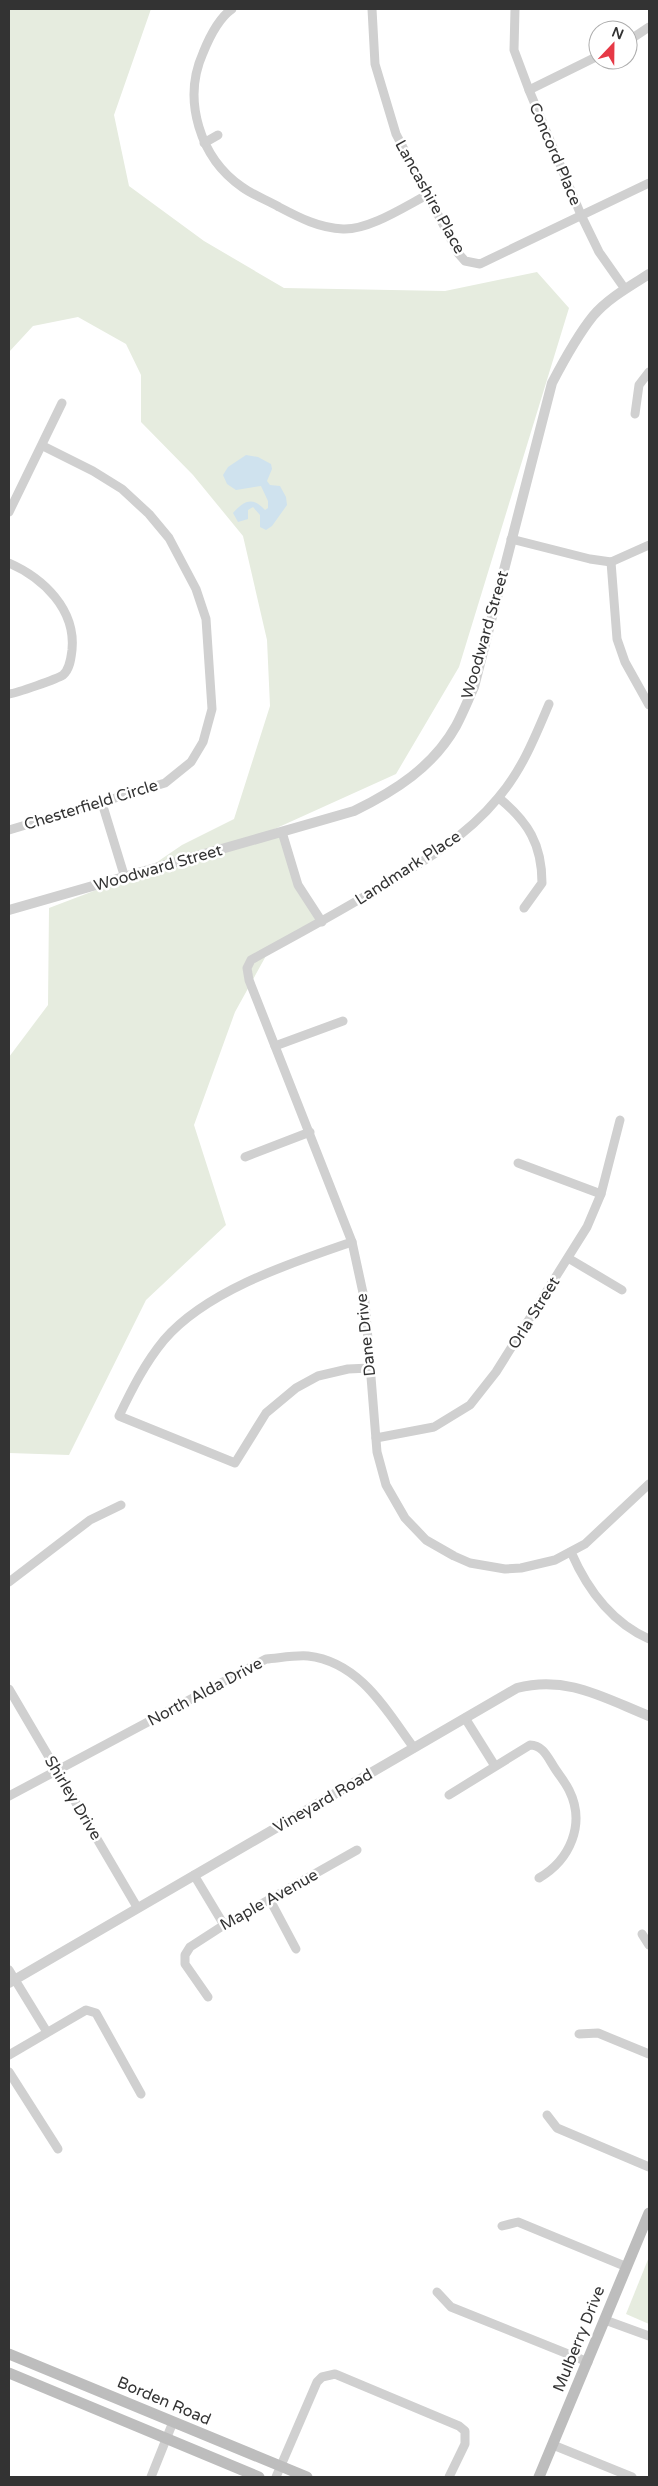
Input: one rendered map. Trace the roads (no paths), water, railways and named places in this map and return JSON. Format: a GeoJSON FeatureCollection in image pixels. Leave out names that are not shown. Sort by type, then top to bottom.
{"type":"FeatureCollection","features":[{"type":"Feature","properties":{"kind":"main road","name":"Mulberry Drive"},"geometry":{"type":"LineString","coordinates":[[539,2477],[649,2213]]}},
{"type":"Feature","properties":{"kind":"main road","name":"Borden Road"},"geometry":{"type":"LineString","coordinates":[[9,2354],[173,2422],[278,2472],[307,2477]]}},
{"type":"Feature","properties":{"kind":"main road","name":"Borden Road"},"geometry":{"type":"LineString","coordinates":[[9,2373],[259,2477]]}},
{"type":"Feature","properties":{"kind":"street"},"geometry":{"type":"LineString","coordinates":[[232,9],[210,37],[197,67],[194,88],[194,111],[204,143],[220,168],[242,187],[304,220],[323,227],[345,229],[365,226],[427,195]]}},
{"type":"Feature","properties":{"kind":"street","name":"Lancashire Place"},"geometry":{"type":"LineString","coordinates":[[372,9],[375,64],[380,87],[396,134],[458,253],[465,261],[480,264],[649,183]]}},
{"type":"Feature","properties":{"kind":"street","name":"Concord Place"},"geometry":{"type":"LineString","coordinates":[[515,9],[514,50],[529,90],[581,215],[599,252],[625,289]]}},
{"type":"Feature","properties":{"kind":"street"},"geometry":{"type":"LineString","coordinates":[[638,34],[649,27]]}},
{"type":"Feature","properties":{"kind":"street"},"geometry":{"type":"LineString","coordinates":[[529,90],[588,61]]}},
{"type":"Feature","properties":{"kind":"street"},"geometry":{"type":"LineString","coordinates":[[204,143],[218,135]]}},
{"type":"Feature","properties":{"kind":"street","name":"Woodward Street"},"geometry":{"type":"LineString","coordinates":[[9,910],[125,878],[354,810],[388,795],[405,784],[440,748],[456,726],[474,687],[552,383],[563,361],[594,315],[625,289],[649,274]]}},
{"type":"Feature","properties":{"kind":"street"},"geometry":{"type":"LineString","coordinates":[[635,414],[639,386],[649,372]]}},
{"type":"Feature","properties":{"kind":"street"},"geometry":{"type":"LineString","coordinates":[[9,512],[43,446],[62,403]]}},
{"type":"Feature","properties":{"kind":"street","name":"Chesterfield Circle"},"geometry":{"type":"LineString","coordinates":[[9,830],[165,783],[191,762],[203,742],[212,708],[206,619],[196,589],[183,561],[169,538],[149,514],[122,489],[100,475],[43,446]]}},
{"type":"Feature","properties":{"kind":"street"},"geometry":{"type":"LineString","coordinates":[[511,540],[590,559],[611,562],[649,545]]}},
{"type":"Feature","properties":{"kind":"street"},"geometry":{"type":"LineString","coordinates":[[611,562],[617,639],[625,662],[649,705]]}},
{"type":"Feature","properties":{"kind":"street"},"geometry":{"type":"LineString","coordinates":[[9,563],[22,569],[49,590],[67,618],[73,636],[70,662],[63,674],[9,694]]}},
{"type":"Feature","properties":{"kind":"street","name":"Landmark Place"},"geometry":{"type":"LineString","coordinates":[[322,922],[424,861],[452,842],[499,798],[526,756],[549,704]]}},
{"type":"Feature","properties":{"kind":"street"},"geometry":{"type":"LineString","coordinates":[[499,798],[516,812],[532,835],[539,850],[542,882],[524,908]]}},
{"type":"Feature","properties":{"kind":"street"},"geometry":{"type":"LineString","coordinates":[[102,803],[125,878]]}},
{"type":"Feature","properties":{"kind":"street"},"geometry":{"type":"LineString","coordinates":[[282,832],[298,885],[322,922]]}},
{"type":"Feature","properties":{"kind":"street","name":"Dane Drive"},"geometry":{"type":"LineString","coordinates":[[322,922],[251,960],[248,968],[249,980],[352,1242],[365,1302],[377,1452],[386,1485],[405,1518],[426,1540],[454,1556],[470,1563],[505,1569],[555,1560],[585,1544],[649,1484]]}},
{"type":"Feature","properties":{"kind":"street"},"geometry":{"type":"LineString","coordinates":[[275,1046],[343,1021]]}},
{"type":"Feature","properties":{"kind":"street","name":"Orla Street"},"geometry":{"type":"LineString","coordinates":[[376,1438],[434,1427],[470,1405],[496,1372],[587,1227],[601,1194],[620,1120]]}},
{"type":"Feature","properties":{"kind":"street"},"geometry":{"type":"LineString","coordinates":[[245,1157],[310,1132]]}},
{"type":"Feature","properties":{"kind":"street"},"geometry":{"type":"LineString","coordinates":[[518,1163],[601,1194]]}},
{"type":"Feature","properties":{"kind":"street"},"geometry":{"type":"LineString","coordinates":[[352,1242],[279,1267],[224,1295],[188,1317],[164,1340],[139,1375],[119,1416],[235,1463],[266,1413],[296,1388],[318,1376],[348,1369],[370,1368]]}},
{"type":"Feature","properties":{"kind":"street"},"geometry":{"type":"LineString","coordinates":[[568,1258],[622,1290]]}},
{"type":"Feature","properties":{"kind":"street"},"geometry":{"type":"LineString","coordinates":[[9,1582],[90,1520],[121,1504]]}},
{"type":"Feature","properties":{"kind":"street"},"geometry":{"type":"LineString","coordinates":[[571,1552],[592,1592],[620,1622],[649,1639]]}},
{"type":"Feature","properties":{"kind":"street","name":"North Alda Drive"},"geometry":{"type":"LineString","coordinates":[[9,1796],[58,1772],[266,1659],[307,1656],[326,1660],[355,1674],[366,1684],[414,1748]]}},
{"type":"Feature","properties":{"kind":"street","name":"Vineyard Road"},"geometry":{"type":"LineString","coordinates":[[12,1981],[517,1688],[545,1683],[572,1687],[649,1716]]}},
{"type":"Feature","properties":{"kind":"street","name":"Shirley Drive"},"geometry":{"type":"LineString","coordinates":[[9,1689],[138,1907]]}},
{"type":"Feature","properties":{"kind":"street"},"geometry":{"type":"LineString","coordinates":[[465,1718],[495,1766]]}},
{"type":"Feature","properties":{"kind":"street"},"geometry":{"type":"LineString","coordinates":[[449,1795],[530,1745],[535,1745],[544,1751],[570,1791],[576,1820],[568,1851],[555,1869],[539,1878]]}},
{"type":"Feature","properties":{"kind":"street","name":"Maple Avenue"},"geometry":{"type":"LineString","coordinates":[[208,1996],[185,1964],[185,1955],[190,1947],[224,1925],[357,1850]]}},
{"type":"Feature","properties":{"kind":"street"},"geometry":{"type":"LineString","coordinates":[[194,1875],[224,1925]]}},
{"type":"Feature","properties":{"kind":"street"},"geometry":{"type":"LineString","coordinates":[[270,1900],[296,1949]]}},
{"type":"Feature","properties":{"kind":"street"},"geometry":{"type":"LineString","coordinates":[[642,1934],[649,1945]]}},
{"type":"Feature","properties":{"kind":"street"},"geometry":{"type":"LineString","coordinates":[[9,1970],[12,1981],[48,2032]]}},
{"type":"Feature","properties":{"kind":"street"},"geometry":{"type":"LineString","coordinates":[[9,2056],[86,2010],[96,2013],[141,2094]]}},
{"type":"Feature","properties":{"kind":"street"},"geometry":{"type":"LineString","coordinates":[[579,2034],[598,2033],[649,2054]]}},
{"type":"Feature","properties":{"kind":"street"},"geometry":{"type":"LineString","coordinates":[[9,2072],[58,2149]]}},
{"type":"Feature","properties":{"kind":"street"},"geometry":{"type":"LineString","coordinates":[[547,2115],[557,2128],[649,2167]]}},
{"type":"Feature","properties":{"kind":"street"},"geometry":{"type":"LineString","coordinates":[[502,2226],[518,2222],[627,2267]]}},
{"type":"Feature","properties":{"kind":"street"},"geometry":{"type":"LineString","coordinates":[[437,2292],[452,2307],[588,2362]]}},
{"type":"Feature","properties":{"kind":"street"},"geometry":{"type":"LineString","coordinates":[[605,2320],[649,2336]]}},
{"type":"Feature","properties":{"kind":"street"},"geometry":{"type":"LineString","coordinates":[[278,2472],[318,2382],[322,2377],[335,2374],[459,2426],[465,2432],[465,2444],[449,2477]]}},
{"type":"Feature","properties":{"kind":"street"},"geometry":{"type":"LineString","coordinates":[[151,2477],[173,2422]]}},
{"type":"Feature","properties":{"kind":"street"},"geometry":{"type":"LineString","coordinates":[[553,2445],[632,2477]]}},
{"type":"Feature","properties":{"kind":"water"},"geometry":{"type":"Polygon","coordinates":[[[246,455],[258,457],[271,464],[272,469],[267,481],[270,485],[280,486],[286,497],[287,505],[272,526],[266,530],[260,527],[260,515],[253,507],[248,510],[248,519],[238,522],[233,513],[248,502],[256,503],[265,510],[268,508],[268,501],[261,486],[236,490],[227,484],[223,475],[228,467],[246,455]]]}}]}
